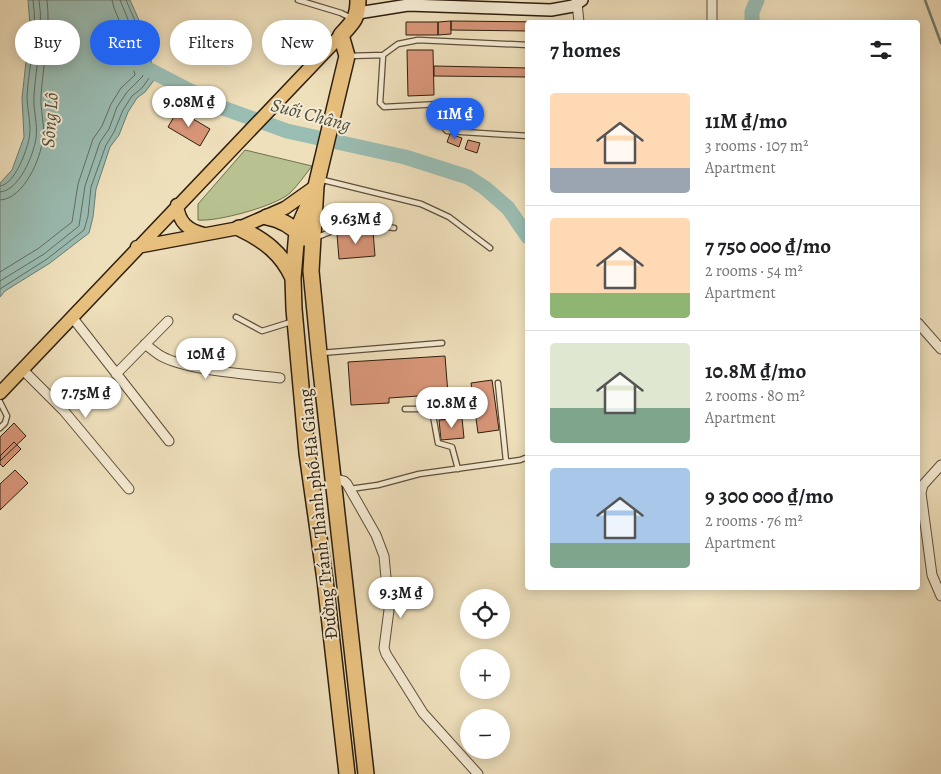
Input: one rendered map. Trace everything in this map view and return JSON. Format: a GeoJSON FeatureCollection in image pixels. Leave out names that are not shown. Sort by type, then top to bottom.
{"type":"FeatureCollection","features":[{"type":"Feature","properties":{"kind":"highway"},"geometry":{"type":"LineString","coordinates":[[318,179],[347,56],[341,35],[357,11]]}},
{"type":"Feature","properties":{"kind":"highway","name":"Đường Tránh Thành phố Hà Giang"},"geometry":{"type":"LineString","coordinates":[[318,179],[297,231],[293,278],[295,321],[310,478],[325,580],[348,774]]}},
{"type":"Feature","properties":{"kind":"highway","name":"Đường Tránh Thành phố Hà Giang"},"geometry":{"type":"LineString","coordinates":[[318,179],[312,244],[319,353],[366,774]]}},
{"type":"Feature","properties":{"kind":"highway"},"geometry":{"type":"LineString","coordinates":[[267,217],[283,221],[312,244]]}},
{"type":"Feature","properties":{"kind":"highway"},"geometry":{"type":"LineString","coordinates":[[240,228],[275,250],[287,265],[293,278]]}},
{"type":"Feature","properties":{"kind":"highway"},"geometry":{"type":"LineString","coordinates":[[310,478],[332,478]]}},
{"type":"Feature","properties":{"kind":"main road"},"geometry":{"type":"LineString","coordinates":[[0,393],[177,205],[341,35]]}},
{"type":"Feature","properties":{"kind":"main road"},"geometry":{"type":"LineString","coordinates":[[137,247],[240,228],[285,208],[318,179]]}},
{"type":"Feature","properties":{"kind":"main road"},"geometry":{"type":"LineString","coordinates":[[177,205],[179,216],[186,226],[195,232],[204,234]]}},
{"type":"Feature","properties":{"kind":"street"},"geometry":{"type":"LineString","coordinates":[[712,0],[712,20]]}},
{"type":"Feature","properties":{"kind":"street"},"geometry":{"type":"LineString","coordinates":[[357,11],[408,5],[551,10],[562,9],[580,2],[579,20]]}},
{"type":"Feature","properties":{"kind":"street"},"geometry":{"type":"LineString","coordinates":[[72,316],[169,441]]}},
{"type":"Feature","properties":{"kind":"street"},"geometry":{"type":"LineString","coordinates":[[116,374],[168,321]]}},
{"type":"Feature","properties":{"kind":"street"},"geometry":{"type":"LineString","coordinates":[[920,326],[941,349]]}},
{"type":"Feature","properties":{"kind":"street"},"geometry":{"type":"LineString","coordinates":[[145,344],[161,356],[178,362],[222,371],[280,378]]}},
{"type":"Feature","properties":{"kind":"street"},"geometry":{"type":"LineString","coordinates":[[22,368],[64,411],[129,488]]}},
{"type":"Feature","properties":{"kind":"street"},"geometry":{"type":"LineString","coordinates":[[941,465],[923,486],[921,493],[932,575],[941,596]]}},
{"type":"Feature","properties":{"kind":"street"},"geometry":{"type":"LineString","coordinates":[[332,478],[344,481],[350,489],[376,535],[384,556],[389,610],[384,648],[386,654],[423,713],[478,774]]}},
{"type":"Feature","properties":{"kind":"lane"},"geometry":{"type":"LineString","coordinates":[[298,0],[341,13],[357,11]]}},
{"type":"Feature","properties":{"kind":"lane"},"geometry":{"type":"LineString","coordinates":[[347,56],[383,55],[398,44],[418,40],[525,45]]}},
{"type":"Feature","properties":{"kind":"lane"},"geometry":{"type":"LineString","coordinates":[[383,55],[381,105],[440,104],[443,106],[445,129],[447,131],[525,136]]}},
{"type":"Feature","properties":{"kind":"lane"},"geometry":{"type":"LineString","coordinates":[[318,179],[421,204],[449,217],[490,248]]}},
{"type":"Feature","properties":{"kind":"lane"},"geometry":{"type":"LineString","coordinates":[[312,244],[355,222],[394,228]]}},
{"type":"Feature","properties":{"kind":"lane"},"geometry":{"type":"LineString","coordinates":[[236,317],[262,331],[295,321]]}},
{"type":"Feature","properties":{"kind":"lane"},"geometry":{"type":"LineString","coordinates":[[319,353],[442,343]]}},
{"type":"Feature","properties":{"kind":"lane"},"geometry":{"type":"LineString","coordinates":[[498,383],[506,461]]}},
{"type":"Feature","properties":{"kind":"lane"},"geometry":{"type":"LineString","coordinates":[[0,402],[7,416],[5,423],[0,428]]}},
{"type":"Feature","properties":{"kind":"lane"},"geometry":{"type":"LineString","coordinates":[[406,409],[430,408],[432,410],[438,443],[452,447],[458,468]]}},
{"type":"Feature","properties":{"kind":"lane"},"geometry":{"type":"LineString","coordinates":[[350,489],[378,485],[419,474],[525,458]]}},
{"type":"Feature","properties":{"kind":"green space"},"geometry":{"type":"Polygon","coordinates":[[[245,150],[312,166],[290,193],[283,198],[260,208],[232,216],[198,220],[198,204],[245,150]]]}},
{"type":"Feature","properties":{"kind":"water","name":"Sông Lô"},"geometry":{"type":"Polygon","coordinates":[[[28,0],[130,0],[139,20],[90,20],[90,65],[152,65],[155,79],[145,92],[137,98],[128,112],[119,135],[110,147],[96,189],[89,233],[50,263],[5,291],[0,297],[0,183],[12,170],[24,137],[22,98],[26,65],[80,65],[80,20],[30,20],[28,0]]]}},
{"type":"Feature","properties":{"kind":"building"},"geometry":{"type":"Polygon","coordinates":[[[451,21],[525,22],[525,31],[451,30],[451,21]]]}},
{"type":"Feature","properties":{"kind":"building"},"geometry":{"type":"Polygon","coordinates":[[[451,21],[451,34],[438,35],[438,22],[451,21]]]}},
{"type":"Feature","properties":{"kind":"building"},"geometry":{"type":"Polygon","coordinates":[[[406,22],[438,22],[438,35],[406,35],[406,22]]]}},
{"type":"Feature","properties":{"kind":"building"},"geometry":{"type":"Polygon","coordinates":[[[407,50],[433,50],[434,95],[408,96],[407,50]]]}},
{"type":"Feature","properties":{"kind":"building"},"geometry":{"type":"Polygon","coordinates":[[[434,66],[525,68],[525,77],[434,76],[434,66]]]}},
{"type":"Feature","properties":{"kind":"building"},"geometry":{"type":"Polygon","coordinates":[[[178,110],[210,129],[200,146],[168,127],[178,110]]]}},
{"type":"Feature","properties":{"kind":"building"},"geometry":{"type":"Polygon","coordinates":[[[450,134],[462,138],[459,147],[447,142],[450,134]]]}},
{"type":"Feature","properties":{"kind":"building"},"geometry":{"type":"Polygon","coordinates":[[[468,140],[480,143],[477,153],[465,149],[468,140]]]}},
{"type":"Feature","properties":{"kind":"building"},"geometry":{"type":"Polygon","coordinates":[[[373,231],[375,256],[339,259],[337,234],[373,231]]]}},
{"type":"Feature","properties":{"kind":"building"},"geometry":{"type":"Polygon","coordinates":[[[445,356],[448,394],[389,398],[389,403],[351,405],[348,362],[445,356]]]}},
{"type":"Feature","properties":{"kind":"building"},"geometry":{"type":"Polygon","coordinates":[[[492,380],[499,430],[478,433],[471,383],[492,380]]]}},
{"type":"Feature","properties":{"kind":"building"},"geometry":{"type":"Polygon","coordinates":[[[462,418],[464,438],[441,440],[439,420],[462,418]]]}},
{"type":"Feature","properties":{"kind":"building"},"geometry":{"type":"Polygon","coordinates":[[[14,423],[26,436],[0,461],[0,437],[14,423]]]}},
{"type":"Feature","properties":{"kind":"building"},"geometry":{"type":"Polygon","coordinates":[[[14,442],[21,449],[3,467],[0,464],[0,456],[14,442]]]}},
{"type":"Feature","properties":{"kind":"building"},"geometry":{"type":"Polygon","coordinates":[[[15,470],[28,483],[0,510],[0,484],[15,470]]]}},
{"type":"Feature","properties":{"kind":"waterway","name":"Suối Châng"},"geometry":{"type":"LineString","coordinates":[[752,20],[752,12],[757,0]]}},
{"type":"Feature","properties":{"kind":"waterway"},"geometry":{"type":"LineString","coordinates":[[925,0],[941,43]]}},
{"type":"Feature","properties":{"kind":"waterway","name":"Suối Châng"},"geometry":{"type":"LineString","coordinates":[[140,65],[223,108],[287,131],[405,157],[468,177],[485,188],[508,208],[525,233]]}}]}
